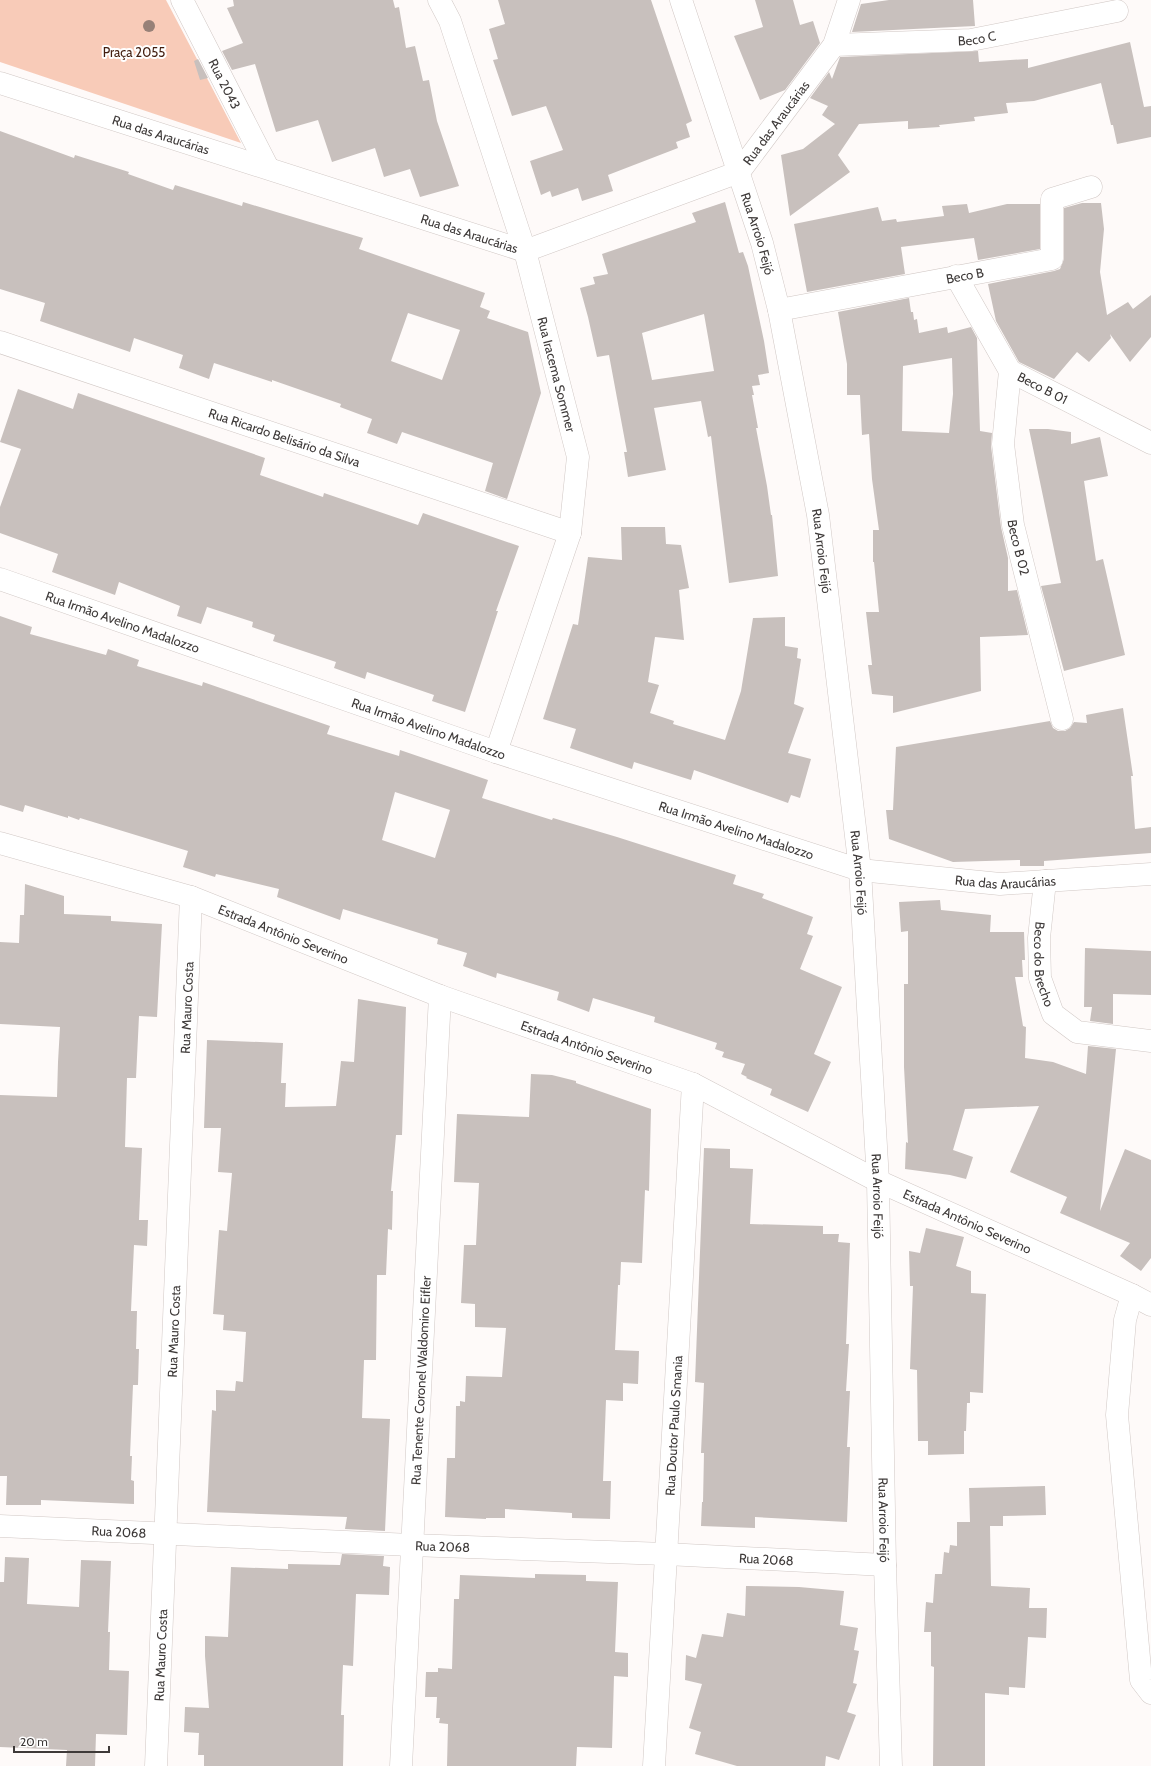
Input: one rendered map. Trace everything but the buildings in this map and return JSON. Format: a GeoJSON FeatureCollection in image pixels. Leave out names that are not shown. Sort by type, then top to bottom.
{"type":"FeatureCollection","features":[{"type":"Feature","properties":{"kind":"street","name":"Rua 2043"},"geometry":{"type":"LineString","coordinates":[[182,0],[268,168]]}},
{"type":"Feature","properties":{"kind":"street","name":"Rua Iracema Sommer"},"geometry":{"type":"LineString","coordinates":[[439,0],[450,21],[525,251],[578,457],[570,533],[496,752]]}},
{"type":"Feature","properties":{"kind":"street","name":"Rua Arroio Feijó"},"geometry":{"type":"LineString","coordinates":[[681,0],[762,243],[779,310],[818,515],[860,870],[878,1181],[885,1565],[891,1766]]}},
{"type":"Feature","properties":{"kind":"street","name":"Rua das Araucárias"},"geometry":{"type":"LineString","coordinates":[[0,83],[525,251],[739,172],[834,45],[848,0]]}},
{"type":"Feature","properties":{"kind":"street","name":"Beco C"},"geometry":{"type":"LineString","coordinates":[[834,45],[971,40],[1117,11]]}},
{"type":"Feature","properties":{"kind":"street","name":"Beco B"},"geometry":{"type":"LineString","coordinates":[[779,310],[1052,259],[1052,199],[1091,187]]}},
{"type":"Feature","properties":{"kind":"street","name":"Beco B 01"},"geometry":{"type":"LineString","coordinates":[[956,276],[1010,371],[1151,443]]}},
{"type":"Feature","properties":{"kind":"street","name":"Rua Ricardo Belisário da Silva"},"geometry":{"type":"LineString","coordinates":[[0,342],[570,533]]}},
{"type":"Feature","properties":{"kind":"street","name":"Beco B 02"},"geometry":{"type":"LineString","coordinates":[[1010,371],[1003,444],[1013,525],[1062,719]]}},
{"type":"Feature","properties":{"kind":"street","name":"Rua Irmão Avelino Madalozzo"},"geometry":{"type":"LineString","coordinates":[[0,579],[496,752],[860,870]]}},
{"type":"Feature","properties":{"kind":"street","name":"Estrada Antônio Severino"},"geometry":{"type":"LineString","coordinates":[[0,843],[191,897],[440,996],[693,1084],[878,1181],[1132,1295],[1151,1305]]}},
{"type":"Feature","properties":{"kind":"street","name":"Rua das Araucárias"},"geometry":{"type":"LineString","coordinates":[[860,870],[1000,884],[1151,874]]}},
{"type":"Feature","properties":{"kind":"street","name":"Beco do Brecho"},"geometry":{"type":"LineString","coordinates":[[1045,881],[1039,938],[1040,978],[1053,1014],[1078,1032],[1151,1041]]}},
{"type":"Feature","properties":{"kind":"street","name":"Rua Mauro Costa"},"geometry":{"type":"LineString","coordinates":[[156,1766],[191,897]]}},
{"type":"Feature","properties":{"kind":"street","name":"Rua Tenente Coronel Waldomiro Eifler"},"geometry":{"type":"LineString","coordinates":[[401,1766],[440,996]]}},
{"type":"Feature","properties":{"kind":"street","name":"Rua Doutor Paulo Smania"},"geometry":{"type":"LineString","coordinates":[[654,1766],[693,1084]]}},
{"type":"Feature","properties":{"kind":"street"},"geometry":{"type":"LineString","coordinates":[[1132,1295],[1125,1320],[1117,1415],[1140,1680],[1151,1693]]}},
{"type":"Feature","properties":{"kind":"street","name":"Rua 2068"},"geometry":{"type":"LineString","coordinates":[[0,1526],[412,1545],[666,1554],[885,1565]]}},
{"type":"Feature","properties":{"kind":"green space","name":"Praça 2055"},"geometry":{"type":"Polygon","coordinates":[[[0,0],[166,0],[241,143],[0,62],[0,0]]]}}]}
